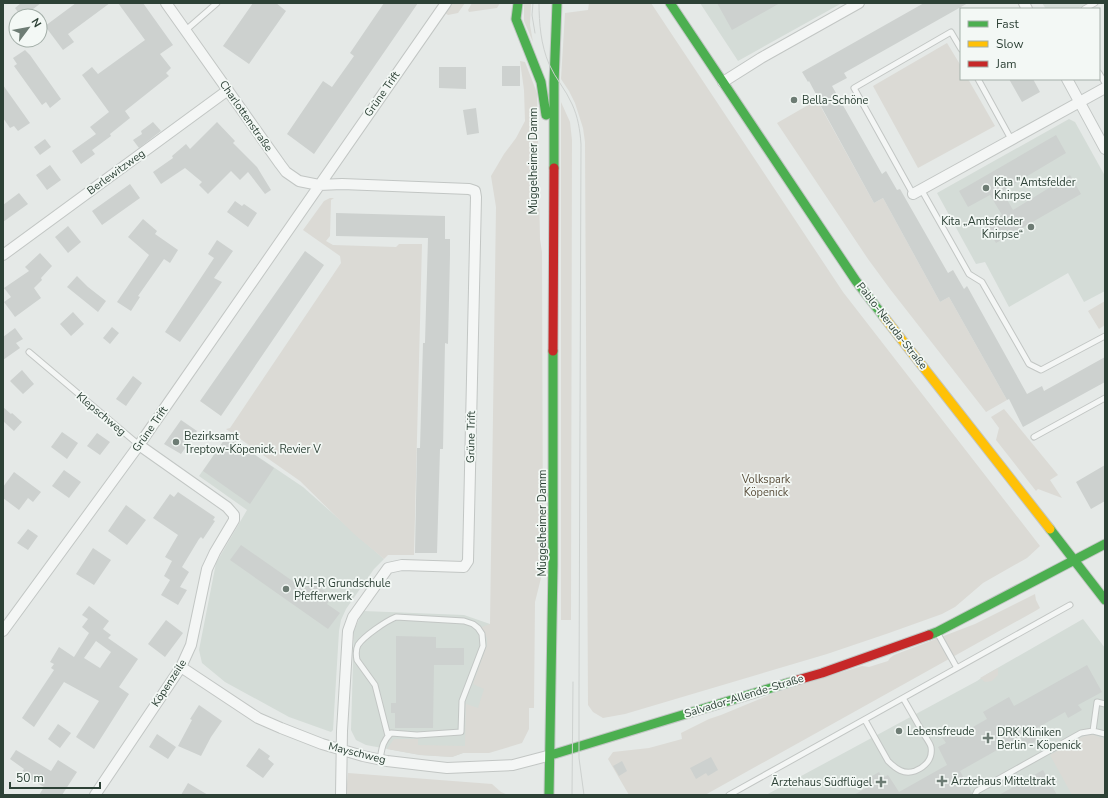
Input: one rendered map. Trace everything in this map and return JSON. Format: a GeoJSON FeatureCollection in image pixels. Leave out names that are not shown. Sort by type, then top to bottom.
{"type":"FeatureCollection","features":[{"type":"Feature","properties":{"kind":"main road","name":"Müggelheimer Damm"},"geometry":{"type":"LineString","coordinates":[[518,3],[516,19],[541,82],[544,98],[546,117],[546,224],[554,251]]}},
{"type":"Feature","properties":{"kind":"main road","name":"Müggelheimer Damm"},"geometry":{"type":"LineString","coordinates":[[549,795],[554,565],[554,83],[556,3]]}},
{"type":"Feature","properties":{"kind":"main road","name":"Pablo-Neruda-Straße"},"geometry":{"type":"LineString","coordinates":[[670,3],[856,281],[970,424],[1105,600]]}},
{"type":"Feature","properties":{"kind":"main road","name":"Salvador-Allende-Straße"},"geometry":{"type":"LineString","coordinates":[[550,754],[822,673],[936,632],[1076,561],[1105,544]]}},
{"type":"Feature","properties":{"kind":"street","name":"Charlottenstraße"},"geometry":{"type":"LineString","coordinates":[[166,3],[286,172],[299,181],[319,186]]}},
{"type":"Feature","properties":{"kind":"street","name":"Grüne Trift"},"geometry":{"type":"LineString","coordinates":[[4,627],[139,445],[446,3]]}},
{"type":"Feature","properties":{"kind":"street"},"geometry":{"type":"LineString","coordinates":[[723,82],[761,58],[859,3]]}},
{"type":"Feature","properties":{"kind":"street"},"geometry":{"type":"LineString","coordinates":[[1068,80],[1105,149]]}},
{"type":"Feature","properties":{"kind":"street"},"geometry":{"type":"LineString","coordinates":[[917,191],[1105,88]]}},
{"type":"Feature","properties":{"kind":"street","name":"Berlewitzweg"},"geometry":{"type":"LineString","coordinates":[[3,255],[228,90]]}},
{"type":"Feature","properties":{"kind":"street","name":"Grüne Trift"},"geometry":{"type":"LineString","coordinates":[[319,186],[347,184],[469,189],[475,191],[477,203],[468,561],[464,567],[402,565],[388,568],[356,612],[348,631],[341,750]]}},
{"type":"Feature","properties":{"kind":"street","name":"Klepschweg"},"geometry":{"type":"LineString","coordinates":[[139,445],[227,507],[234,515]]}},
{"type":"Feature","properties":{"kind":"street","name":"Köpenzeile"},"geometry":{"type":"LineString","coordinates":[[95,795],[181,667],[191,645],[207,569],[234,520],[234,515]]}},
{"type":"Feature","properties":{"kind":"street","name":"Mayschweg"},"geometry":{"type":"LineString","coordinates":[[181,667],[258,718],[341,750],[380,760],[447,768],[464,768],[513,765],[550,754]]}},
{"type":"Feature","properties":{"kind":"street"},"geometry":{"type":"LineString","coordinates":[[340,795],[341,750]]}},
{"type":"Feature","properties":{"kind":"lane"},"geometry":{"type":"LineString","coordinates":[[186,30],[217,3]]}},
{"type":"Feature","properties":{"kind":"lane"},"geometry":{"type":"LineString","coordinates":[[1086,8],[1095,3]]}},
{"type":"Feature","properties":{"kind":"lane"},"geometry":{"type":"LineString","coordinates":[[960,47],[952,32],[854,88],[969,274],[982,282],[1029,364],[1041,370],[1105,336]]}},
{"type":"Feature","properties":{"kind":"lane"},"geometry":{"type":"LineString","coordinates":[[979,80],[1011,139]]}},
{"type":"Feature","properties":{"kind":"lane","name":"Klepschweg"},"geometry":{"type":"LineString","coordinates":[[29,352],[139,445]]}},
{"type":"Feature","properties":{"kind":"lane"},"geometry":{"type":"LineString","coordinates":[[1034,437],[1105,398]]}},
{"type":"Feature","properties":{"kind":"lane"},"geometry":{"type":"LineString","coordinates":[[729,795],[1070,605]]}},
{"type":"Feature","properties":{"kind":"lane"},"geometry":{"type":"LineString","coordinates":[[380,760],[384,740],[388,736],[391,733],[417,735],[461,732],[462,701],[483,646],[482,634],[473,624],[464,621],[396,617],[387,621],[358,646],[356,654],[357,660],[375,685],[388,736]]}},
{"type":"Feature","properties":{"kind":"lane"},"geometry":{"type":"LineString","coordinates":[[936,632],[957,668]]}},
{"type":"Feature","properties":{"kind":"lane"},"geometry":{"type":"LineString","coordinates":[[865,720],[888,761],[893,766],[901,771],[909,773],[920,769],[928,763],[931,756],[931,747],[903,698]]}},
{"type":"Feature","properties":{"kind":"lane"},"geometry":{"type":"LineString","coordinates":[[1093,731],[1097,702],[1105,704]]}},
{"type":"Feature","properties":{"kind":"lane"},"geometry":{"type":"LineString","coordinates":[[975,795],[977,791],[1081,733],[1093,731],[1105,734]]}},
{"type":"Feature","properties":{"kind":"shaded area"},"geometry":{"type":"Polygon","coordinates":[[[700,3],[842,3],[738,61],[700,3]]]}},
{"type":"Feature","properties":{"kind":"shaded area"},"geometry":{"type":"Polygon","coordinates":[[[1042,3],[1088,3],[1079,8],[1045,8],[1042,3]]]}},
{"type":"Feature","properties":{"kind":"shaded area","name":"Kita „Amtsfelder Knirpse“"},"geometry":{"type":"Polygon","coordinates":[[[1069,119],[1075,122],[1105,176],[1105,291],[1084,302],[1068,273],[1009,307],[985,262],[976,264],[937,193],[1069,119]]]}},
{"type":"Feature","properties":{"kind":"shaded area","name":"W-I-R Grundschule Pfefferwerk"},"geometry":{"type":"Polygon","coordinates":[[[227,436],[303,487],[384,559],[374,569],[346,609],[341,620],[333,730],[331,732],[289,717],[225,682],[202,663],[199,650],[216,563],[247,510],[199,476],[227,436]]]}},
{"type":"Feature","properties":{"kind":"shaded area"},"geometry":{"type":"Polygon","coordinates":[[[363,611],[464,615],[490,624],[489,753],[463,753],[452,757],[420,755],[366,745],[356,740],[351,730],[354,630],[363,611]]]}},
{"type":"Feature","properties":{"kind":"shaded area","name":"DRK Kliniken Berlin - Köpenick"},"geometry":{"type":"Polygon","coordinates":[[[1083,619],[1105,648],[1105,795],[766,795],[977,681],[1083,619]]]}},
{"type":"Feature","properties":{"kind":"green space"},"geometry":{"type":"Polygon","coordinates":[[[452,3],[465,3],[458,13],[448,15],[445,13],[452,3]]]}},
{"type":"Feature","properties":{"kind":"green space"},"geometry":{"type":"Polygon","coordinates":[[[472,3],[500,3],[497,8],[469,12],[468,10],[472,3]]]}},
{"type":"Feature","properties":{"kind":"green space"},"geometry":{"type":"Polygon","coordinates":[[[524,3],[531,3],[530,25],[533,42],[524,21],[524,3]]]}},
{"type":"Feature","properties":{"kind":"green space","name":"Volkspark Köpenick"},"geometry":{"type":"Polygon","coordinates":[[[589,3],[651,3],[843,292],[1040,546],[1027,558],[983,583],[955,607],[942,614],[827,654],[625,714],[603,718],[593,712],[588,705],[585,142],[583,128],[575,103],[561,79],[565,13],[588,10],[589,3]]]}},
{"type":"Feature","properties":{"kind":"green space"},"geometry":{"type":"Polygon","coordinates":[[[947,43],[960,64],[960,80],[969,80],[995,126],[918,168],[873,86],[947,43]]]}},
{"type":"Feature","properties":{"kind":"green space"},"geometry":{"type":"Polygon","coordinates":[[[520,61],[525,62],[537,93],[540,239],[542,252],[543,570],[535,602],[534,708],[529,708],[529,729],[522,743],[489,753],[463,753],[452,757],[420,755],[387,749],[394,739],[418,739],[418,745],[465,746],[466,704],[478,708],[484,689],[473,684],[487,645],[487,638],[479,628],[490,624],[496,207],[491,176],[504,154],[516,138],[525,121],[524,90],[520,61]]]}},
{"type":"Feature","properties":{"kind":"green space"},"geometry":{"type":"Polygon","coordinates":[[[817,100],[874,203],[883,198],[940,302],[949,297],[1007,400],[986,412],[868,259],[777,123],[817,100]]]}},
{"type":"Feature","properties":{"kind":"green space"},"geometry":{"type":"Polygon","coordinates":[[[561,102],[570,122],[572,140],[571,620],[561,620],[561,102]]]}},
{"type":"Feature","properties":{"kind":"green space"},"geometry":{"type":"Polygon","coordinates":[[[334,198],[331,200],[330,236],[326,241],[333,245],[396,247],[399,244],[422,244],[414,555],[388,555],[384,559],[354,534],[300,481],[226,429],[230,428],[341,263],[340,256],[303,230],[324,201],[334,198]]]}},
{"type":"Feature","properties":{"kind":"green space"},"geometry":{"type":"Polygon","coordinates":[[[1105,301],[1105,325],[1099,329],[1088,311],[1105,301]]]}},
{"type":"Feature","properties":{"kind":"green space"},"geometry":{"type":"Polygon","coordinates":[[[1004,409],[1058,475],[1050,480],[1062,498],[1038,489],[1036,491],[996,440],[999,428],[991,417],[1004,409]]]}},
{"type":"Feature","properties":{"kind":"green space"},"geometry":{"type":"Polygon","coordinates":[[[1035,594],[1040,608],[1037,610],[705,795],[629,795],[608,759],[613,752],[649,748],[682,739],[681,733],[709,719],[774,693],[862,666],[869,667],[888,661],[894,655],[975,624],[1035,594]]]}},
{"type":"Feature","properties":{"kind":"green space"},"geometry":{"type":"Polygon","coordinates":[[[998,668],[998,675],[992,681],[985,682],[980,678],[998,668]]]}},
{"type":"Feature","properties":{"kind":"green space"},"geometry":{"type":"Polygon","coordinates":[[[1087,735],[1094,735],[1105,739],[1105,795],[1072,795],[1050,755],[1087,735]]]}},
{"type":"Feature","properties":{"kind":"green space"},"geometry":{"type":"Polygon","coordinates":[[[348,773],[492,784],[501,792],[508,795],[346,795],[348,773]]]}},
{"type":"Feature","properties":{"kind":"building"},"geometry":{"type":"Polygon","coordinates":[[[21,3],[41,3],[34,8],[15,8],[21,3]]]}},
{"type":"Feature","properties":{"kind":"building"},"geometry":{"type":"Polygon","coordinates":[[[76,3],[110,3],[68,34],[74,42],[63,50],[48,30],[48,24],[76,3]]]}},
{"type":"Feature","properties":{"kind":"building"},"geometry":{"type":"Polygon","coordinates":[[[118,3],[143,3],[173,45],[160,54],[171,68],[166,73],[169,76],[125,111],[130,118],[110,134],[111,136],[92,150],[95,154],[81,164],[72,151],[96,134],[90,127],[109,112],[82,75],[92,67],[98,74],[145,40],[118,3]]]}},
{"type":"Feature","properties":{"kind":"building"},"geometry":{"type":"Polygon","coordinates":[[[253,3],[276,3],[286,11],[249,64],[223,46],[253,3]]]}},
{"type":"Feature","properties":{"kind":"building"},"geometry":{"type":"Polygon","coordinates":[[[384,3],[418,3],[314,154],[287,134],[323,81],[332,87],[354,56],[350,53],[384,3]]]}},
{"type":"Feature","properties":{"kind":"building"},"geometry":{"type":"Polygon","coordinates":[[[717,3],[780,3],[732,30],[717,3]]]}},
{"type":"Feature","properties":{"kind":"building"},"geometry":{"type":"Polygon","coordinates":[[[924,3],[968,3],[844,73],[847,78],[832,86],[882,174],[886,171],[897,190],[900,189],[948,273],[953,270],[964,289],[967,286],[1027,394],[1042,386],[1044,391],[1105,357],[1105,382],[1023,427],[1009,399],[1007,400],[949,297],[940,302],[883,198],[874,203],[817,99],[818,98],[809,81],[808,82],[802,72],[924,3]]]}},
{"type":"Feature","properties":{"kind":"building"},"geometry":{"type":"Polygon","coordinates":[[[25,50],[61,99],[50,108],[46,102],[42,105],[14,66],[17,64],[13,58],[25,50]]]}},
{"type":"Feature","properties":{"kind":"building"},"geometry":{"type":"Polygon","coordinates":[[[502,66],[520,66],[520,86],[502,86],[502,66]]]}},
{"type":"Feature","properties":{"kind":"building"},"geometry":{"type":"Polygon","coordinates":[[[439,67],[466,67],[466,89],[439,88],[439,67]]]}},
{"type":"Feature","properties":{"kind":"building"},"geometry":{"type":"Polygon","coordinates":[[[1010,80],[1034,80],[1040,92],[1022,102],[1010,80]]]}},
{"type":"Feature","properties":{"kind":"building"},"geometry":{"type":"Polygon","coordinates":[[[3,85],[30,123],[18,131],[14,126],[10,128],[3,118],[3,85]]]}},
{"type":"Feature","properties":{"kind":"building"},"geometry":{"type":"Polygon","coordinates":[[[476,108],[479,133],[467,135],[463,110],[476,108]]]}},
{"type":"Feature","properties":{"kind":"building"},"geometry":{"type":"Polygon","coordinates":[[[153,122],[161,131],[139,148],[133,140],[142,134],[141,131],[153,122]]]}},
{"type":"Feature","properties":{"kind":"building"},"geometry":{"type":"Polygon","coordinates":[[[217,122],[235,141],[233,143],[257,167],[271,190],[265,194],[248,172],[240,180],[231,171],[208,194],[199,185],[202,182],[185,168],[161,184],[153,172],[173,158],[172,156],[186,144],[190,149],[217,122]]]}},
{"type":"Feature","properties":{"kind":"building","name":"Kita \"Amtsfelder Knirpse"},"geometry":{"type":"Polygon","coordinates":[[[1056,135],[1066,153],[1002,191],[1013,210],[1070,175],[1081,194],[996,243],[985,224],[1002,215],[990,195],[968,207],[959,191],[1056,135]]]}},
{"type":"Feature","properties":{"kind":"building"},"geometry":{"type":"Polygon","coordinates":[[[45,139],[51,147],[40,155],[34,147],[45,139]]]}},
{"type":"Feature","properties":{"kind":"building"},"geometry":{"type":"Polygon","coordinates":[[[50,165],[61,180],[47,190],[36,175],[50,165]]]}},
{"type":"Feature","properties":{"kind":"building"},"geometry":{"type":"Polygon","coordinates":[[[130,184],[140,198],[102,225],[92,211],[130,184]]]}},
{"type":"Feature","properties":{"kind":"building"},"geometry":{"type":"Polygon","coordinates":[[[19,193],[28,204],[3,222],[3,205],[19,193]]]}},
{"type":"Feature","properties":{"kind":"building"},"geometry":{"type":"Polygon","coordinates":[[[235,201],[242,206],[244,204],[257,213],[248,227],[227,212],[235,201]]]}},
{"type":"Feature","properties":{"kind":"building"},"geometry":{"type":"Polygon","coordinates":[[[336,213],[445,216],[445,239],[450,239],[448,344],[445,343],[443,449],[440,449],[437,553],[415,553],[417,448],[420,448],[428,238],[336,236],[336,213]]]}},
{"type":"Feature","properties":{"kind":"building"},"geometry":{"type":"Polygon","coordinates":[[[143,219],[157,231],[155,234],[178,250],[170,263],[164,259],[138,296],[140,297],[131,311],[117,302],[149,255],[128,237],[143,219]]]}},
{"type":"Feature","properties":{"kind":"building"},"geometry":{"type":"Polygon","coordinates":[[[68,226],[81,242],[68,253],[55,237],[68,226]]]}},
{"type":"Feature","properties":{"kind":"building"},"geometry":{"type":"Polygon","coordinates":[[[217,240],[233,251],[214,278],[222,282],[180,342],[165,332],[214,258],[208,254],[217,240]]]}},
{"type":"Feature","properties":{"kind":"building"},"geometry":{"type":"Polygon","coordinates":[[[305,251],[324,265],[221,416],[200,401],[305,251]]]}},
{"type":"Feature","properties":{"kind":"building"},"geometry":{"type":"Polygon","coordinates":[[[40,253],[52,266],[34,288],[41,298],[15,317],[4,302],[11,297],[4,288],[29,271],[25,267],[40,253]]]}},
{"type":"Feature","properties":{"kind":"building"},"geometry":{"type":"Polygon","coordinates":[[[77,276],[106,301],[98,312],[67,287],[77,276]]]}},
{"type":"Feature","properties":{"kind":"building"},"geometry":{"type":"Polygon","coordinates":[[[73,312],[84,324],[71,336],[60,324],[73,312]]]}},
{"type":"Feature","properties":{"kind":"building"},"geometry":{"type":"Polygon","coordinates":[[[112,327],[119,333],[110,344],[103,338],[112,327]]]}},
{"type":"Feature","properties":{"kind":"building"},"geometry":{"type":"Polygon","coordinates":[[[15,328],[23,339],[16,343],[20,348],[3,360],[3,337],[15,328]]]}},
{"type":"Feature","properties":{"kind":"building"},"geometry":{"type":"Polygon","coordinates":[[[22,370],[34,384],[23,394],[10,381],[22,370]]]}},
{"type":"Feature","properties":{"kind":"building"},"geometry":{"type":"Polygon","coordinates":[[[133,376],[142,383],[126,406],[116,399],[133,376]]]}},
{"type":"Feature","properties":{"kind":"building"},"geometry":{"type":"Polygon","coordinates":[[[3,407],[22,422],[14,431],[3,421],[3,407]]]}},
{"type":"Feature","properties":{"kind":"building"},"geometry":{"type":"Polygon","coordinates":[[[181,420],[197,431],[181,454],[164,444],[181,420]]]}},
{"type":"Feature","properties":{"kind":"building"},"geometry":{"type":"Polygon","coordinates":[[[62,432],[78,443],[67,459],[51,447],[62,432]]]}},
{"type":"Feature","properties":{"kind":"building"},"geometry":{"type":"Polygon","coordinates":[[[97,433],[110,442],[100,455],[87,446],[97,433]]]}},
{"type":"Feature","properties":{"kind":"building"},"geometry":{"type":"Polygon","coordinates":[[[227,436],[274,468],[250,504],[203,471],[227,436]]]}},
{"type":"Feature","properties":{"kind":"building"},"geometry":{"type":"Polygon","coordinates":[[[1105,465],[1105,501],[1091,509],[1076,482],[1105,465]]]}},
{"type":"Feature","properties":{"kind":"building"},"geometry":{"type":"Polygon","coordinates":[[[64,470],[81,482],[69,498],[52,486],[64,470]]]}},
{"type":"Feature","properties":{"kind":"building"},"geometry":{"type":"Polygon","coordinates":[[[14,472],[41,492],[33,502],[28,498],[19,510],[3,498],[3,487],[14,472]]]}},
{"type":"Feature","properties":{"kind":"building"},"geometry":{"type":"Polygon","coordinates":[[[178,492],[215,517],[213,520],[215,521],[203,539],[201,537],[199,539],[182,567],[189,572],[180,587],[187,590],[178,605],[161,595],[170,580],[164,576],[172,561],[165,557],[178,535],[153,518],[170,494],[174,497],[178,492]]]}},
{"type":"Feature","properties":{"kind":"building"},"geometry":{"type":"Polygon","coordinates":[[[126,505],[146,520],[127,545],[108,531],[126,505]]]}},
{"type":"Feature","properties":{"kind":"building"},"geometry":{"type":"Polygon","coordinates":[[[28,529],[38,536],[28,550],[17,543],[28,529]]]}},
{"type":"Feature","properties":{"kind":"building"},"geometry":{"type":"Polygon","coordinates":[[[241,545],[304,589],[310,581],[332,596],[327,604],[340,613],[328,629],[230,560],[241,545]]]}},
{"type":"Feature","properties":{"kind":"building"},"geometry":{"type":"Polygon","coordinates":[[[93,548],[111,560],[94,585],[76,574],[93,548]]]}},
{"type":"Feature","properties":{"kind":"building"},"geometry":{"type":"Polygon","coordinates":[[[89,606],[109,621],[103,629],[111,635],[108,638],[138,659],[119,687],[129,694],[94,749],[76,737],[99,701],[64,682],[34,727],[22,718],[54,670],[51,668],[54,664],[50,662],[59,647],[74,657],[89,633],[82,627],[88,619],[82,615],[89,606]],[[96,641],[84,658],[100,668],[111,652],[96,641]]]}},
{"type":"Feature","properties":{"kind":"building"},"geometry":{"type":"Polygon","coordinates":[[[166,620],[183,633],[165,657],[148,644],[166,620]]]}},
{"type":"Feature","properties":{"kind":"building"},"geometry":{"type":"Polygon","coordinates":[[[396,636],[436,637],[436,648],[464,648],[464,665],[434,665],[433,728],[395,728],[395,713],[391,713],[391,703],[396,703],[396,636]]]}},
{"type":"Feature","properties":{"kind":"building"},"geometry":{"type":"Polygon","coordinates":[[[1087,665],[1102,692],[1078,705],[1082,710],[1068,718],[1065,712],[1032,731],[1037,740],[1026,747],[1020,737],[960,771],[972,793],[971,795],[854,795],[871,785],[867,779],[879,772],[882,778],[888,775],[899,792],[947,765],[938,747],[946,743],[942,737],[954,731],[957,736],[987,719],[983,712],[1009,697],[1014,706],[1087,665]]]}},
{"type":"Feature","properties":{"kind":"building"},"geometry":{"type":"Polygon","coordinates":[[[199,705],[222,721],[211,737],[201,756],[178,746],[192,720],[190,719],[199,705]]]}},
{"type":"Feature","properties":{"kind":"building"},"geometry":{"type":"Polygon","coordinates":[[[58,724],[71,733],[60,748],[48,739],[58,724]]]}},
{"type":"Feature","properties":{"kind":"building"},"geometry":{"type":"Polygon","coordinates":[[[157,734],[176,747],[168,759],[149,747],[157,734]]]}},
{"type":"Feature","properties":{"kind":"building"},"geometry":{"type":"Polygon","coordinates":[[[259,748],[270,756],[268,759],[274,764],[263,778],[246,766],[259,748]]]}},
{"type":"Feature","properties":{"kind":"building"},"geometry":{"type":"Polygon","coordinates":[[[16,750],[51,771],[58,760],[77,772],[62,795],[39,795],[44,787],[21,773],[24,769],[10,759],[16,750]]]}},
{"type":"Feature","properties":{"kind":"building"},"geometry":{"type":"Polygon","coordinates":[[[711,757],[718,770],[708,776],[706,773],[696,779],[690,768],[711,757]]]}},
{"type":"Feature","properties":{"kind":"building"},"geometry":{"type":"Polygon","coordinates":[[[622,761],[627,771],[619,776],[613,766],[622,761]]]}},
{"type":"Feature","properties":{"kind":"building"},"geometry":{"type":"Polygon","coordinates":[[[1043,770],[1057,795],[999,795],[1043,770]]]}},
{"type":"Feature","properties":{"kind":"building"},"geometry":{"type":"Polygon","coordinates":[[[188,783],[208,795],[181,795],[188,783]]]}},
{"type":"Feature","properties":{"kind":"tram line"},"geometry":{"type":"LineString","coordinates":[[533,3],[532,15],[535,33]]}},
{"type":"Feature","properties":{"kind":"tram line"},"geometry":{"type":"LineString","coordinates":[[539,3],[540,27],[546,57],[551,69],[570,99],[578,124],[581,144],[579,758],[584,795]]}},
{"type":"Feature","properties":{"kind":"tram line"},"geometry":{"type":"LineString","coordinates":[[572,795],[573,682]]}},
{"type":"Feature","properties":{"kind":"traffic: fast"},"geometry":{"type":"LineString","coordinates":[[518,3],[516,19],[541,82],[546,115]]}},
{"type":"Feature","properties":{"kind":"traffic: fast"},"geometry":{"type":"LineString","coordinates":[[554,168],[554,83],[557,3]]}},
{"type":"Feature","properties":{"kind":"traffic: fast"},"geometry":{"type":"LineString","coordinates":[[670,3],[856,281],[884,317]]}},
{"type":"Feature","properties":{"kind":"traffic: fast"},"geometry":{"type":"LineString","coordinates":[[549,795],[553,565],[553,351]]}},
{"type":"Feature","properties":{"kind":"traffic: fast"},"geometry":{"type":"LineString","coordinates":[[1050,529],[1105,600]]}},
{"type":"Feature","properties":{"kind":"traffic: fast"},"geometry":{"type":"LineString","coordinates":[[929,635],[1105,544]]}},
{"type":"Feature","properties":{"kind":"traffic: fast"},"geometry":{"type":"LineString","coordinates":[[551,755],[794,681]]}},
{"type":"Feature","properties":{"kind":"traffic: slow"},"geometry":{"type":"LineString","coordinates":[[884,317],[1050,529]]}},
{"type":"Feature","properties":{"kind":"traffic: jam"},"geometry":{"type":"LineString","coordinates":[[553,351],[554,168]]}},
{"type":"Feature","properties":{"kind":"traffic: jam"},"geometry":{"type":"LineString","coordinates":[[794,681],[822,673],[929,635]]}},
{"type":"Feature","properties":{"kind":"place","name":"Bella-Schöne"},"geometry":{"type":"Point","coordinates":[794,100]}},
{"type":"Feature","properties":{"kind":"place","name":"Kita \"Amtsfelder Knirpse"},"geometry":{"type":"Point","coordinates":[986,188]}},
{"type":"Feature","properties":{"kind":"place","name":"Kita „Amtsfelder Knirpse“"},"geometry":{"type":"Point","coordinates":[1031,227]}},
{"type":"Feature","properties":{"kind":"place","name":"Bezirksamt Treptow-Köpenick, Revier V"},"geometry":{"type":"Point","coordinates":[176,442]}},
{"type":"Feature","properties":{"kind":"place","name":"W-I-R Grundschule Pfefferwerk"},"geometry":{"type":"Point","coordinates":[286,589]}},
{"type":"Feature","properties":{"kind":"place","name":"Lebensfreude"},"geometry":{"type":"Point","coordinates":[899,731]}},
{"type":"Feature","properties":{"kind":"place","name":"DRK Kliniken Berlin - Köpenick"},"geometry":{"type":"Point","coordinates":[988,738]}},
{"type":"Feature","properties":{"kind":"place","name":"Ärztehaus Mitteltrakt"},"geometry":{"type":"Point","coordinates":[942,781]}},
{"type":"Feature","properties":{"kind":"place","name":"Ärztehaus Südflügel"},"geometry":{"type":"Point","coordinates":[881,782]}}]}
